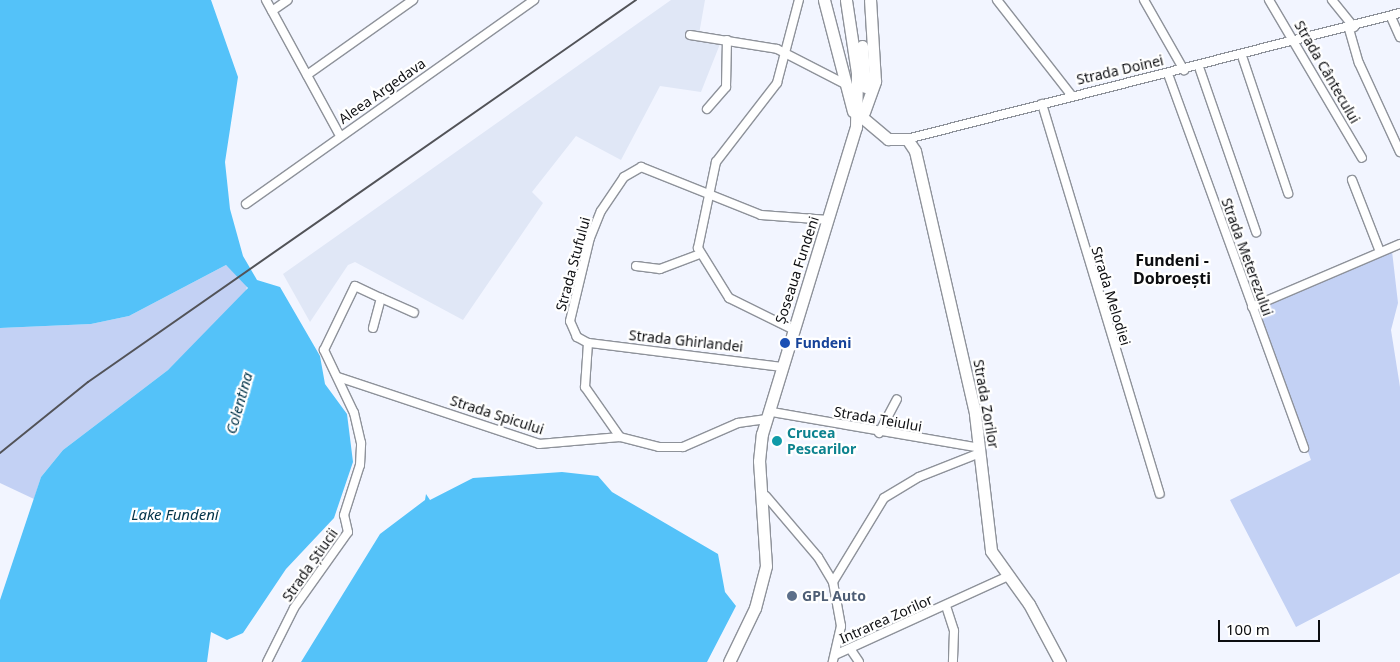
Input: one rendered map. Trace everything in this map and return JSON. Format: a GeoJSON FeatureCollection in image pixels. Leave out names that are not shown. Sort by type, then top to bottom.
{"type":"FeatureCollection","features":[{"type":"Feature","properties":{"kind":"main road","name":"Șoseaua Fundeni"},"geometry":{"type":"LineString","coordinates":[[824,0],[857,87]]}},
{"type":"Feature","properties":{"kind":"main road","name":"Șoseaua Fundeni"},"geometry":{"type":"LineString","coordinates":[[735,662],[758,615],[768,578],[771,548],[764,454],[769,416],[861,119],[846,0]]}},
{"type":"Feature","properties":{"kind":"main road","name":"Șoseaua Fundeni"},"geometry":{"type":"LineString","coordinates":[[854,0],[857,87],[861,119]]}},
{"type":"Feature","properties":{"kind":"main road","name":"Șoseaua Fundeni"},"geometry":{"type":"LineString","coordinates":[[729,662],[753,614],[765,572],[759,461],[769,416],[782,367],[861,119],[875,81],[870,0]]}},
{"type":"Feature","properties":{"kind":"main road","name":"Strada Doinei"},"geometry":{"type":"LineString","coordinates":[[861,119],[888,139],[907,139]]}},
{"type":"Feature","properties":{"kind":"main road","name":"Strada Zorilor"},"geometry":{"type":"LineString","coordinates":[[907,139],[915,151],[980,451],[989,544],[1008,576],[1029,604],[1060,662]]}},
{"type":"Feature","properties":{"kind":"street"},"geometry":{"type":"LineString","coordinates":[[266,0],[340,136]]}},
{"type":"Feature","properties":{"kind":"street"},"geometry":{"type":"LineString","coordinates":[[272,11],[288,0]]}},
{"type":"Feature","properties":{"kind":"street"},"geometry":{"type":"LineString","coordinates":[[307,75],[413,0]]}},
{"type":"Feature","properties":{"kind":"street","name":"Aleea Argedava"},"geometry":{"type":"LineString","coordinates":[[246,204],[534,0]]}},
{"type":"Feature","properties":{"kind":"street"},"geometry":{"type":"LineString","coordinates":[[794,330],[728,298],[700,254],[707,196],[719,156],[772,91],[787,52],[799,0]]}},
{"type":"Feature","properties":{"kind":"street"},"geometry":{"type":"LineString","coordinates":[[997,0],[1072,96]]}},
{"type":"Feature","properties":{"kind":"street"},"geometry":{"type":"LineString","coordinates":[[1144,0],[1184,70]]}},
{"type":"Feature","properties":{"kind":"street","name":"Strada Cântecului"},"geometry":{"type":"LineString","coordinates":[[1270,0],[1362,158]]}},
{"type":"Feature","properties":{"kind":"street"},"geometry":{"type":"LineString","coordinates":[[1332,0],[1351,28],[1359,63],[1400,152]]}},
{"type":"Feature","properties":{"kind":"street","name":"Strada Doinei"},"geometry":{"type":"LineString","coordinates":[[907,139],[1072,96],[1294,43],[1400,13]]}},
{"type":"Feature","properties":{"kind":"street"},"geometry":{"type":"LineString","coordinates":[[1391,17],[1400,37]]}},
{"type":"Feature","properties":{"kind":"street"},"geometry":{"type":"LineString","coordinates":[[690,35],[787,52],[857,87]]}},
{"type":"Feature","properties":{"kind":"street"},"geometry":{"type":"LineString","coordinates":[[707,108],[726,87],[727,40]]}},
{"type":"Feature","properties":{"kind":"street"},"geometry":{"type":"LineString","coordinates":[[1242,56],[1288,193]]}},
{"type":"Feature","properties":{"kind":"street"},"geometry":{"type":"LineString","coordinates":[[1199,67],[1256,232]]}},
{"type":"Feature","properties":{"kind":"street","name":"Strada Meterezului"},"geometry":{"type":"LineString","coordinates":[[1168,74],[1304,448]]}},
{"type":"Feature","properties":{"kind":"street","name":"Strada Melodiei"},"geometry":{"type":"LineString","coordinates":[[1042,104],[1160,494]]}},
{"type":"Feature","properties":{"kind":"street","name":"Strada Stufului"},"geometry":{"type":"LineString","coordinates":[[588,343],[574,335],[570,321],[595,223],[624,177],[641,167],[707,196]]}},
{"type":"Feature","properties":{"kind":"street"},"geometry":{"type":"LineString","coordinates":[[1352,180],[1380,252]]}},
{"type":"Feature","properties":{"kind":"street"},"geometry":{"type":"LineString","coordinates":[[707,196],[769,217],[829,220]]}},
{"type":"Feature","properties":{"kind":"street"},"geometry":{"type":"LineString","coordinates":[[1252,307],[1399,244]]}},
{"type":"Feature","properties":{"kind":"street"},"geometry":{"type":"LineString","coordinates":[[636,266],[660,269],[700,254]]}},
{"type":"Feature","properties":{"kind":"street","name":"Strada Știucii"},"geometry":{"type":"LineString","coordinates":[[267,662],[297,604],[348,532],[344,515],[360,465],[361,443],[338,377],[324,350],[353,287],[381,298]]}},
{"type":"Feature","properties":{"kind":"street"},"geometry":{"type":"LineString","coordinates":[[373,328],[381,298],[414,314]]}},
{"type":"Feature","properties":{"kind":"street"},"geometry":{"type":"LineString","coordinates":[[588,343],[585,387],[620,436]]}},
{"type":"Feature","properties":{"kind":"street","name":"Strada Ghirlandei"},"geometry":{"type":"LineString","coordinates":[[588,343],[782,367]]}},
{"type":"Feature","properties":{"kind":"street","name":"Strada Spicului"},"geometry":{"type":"LineString","coordinates":[[338,377],[539,444],[620,436],[660,447],[683,447],[738,423],[769,416]]}},
{"type":"Feature","properties":{"kind":"street"},"geometry":{"type":"LineString","coordinates":[[879,433],[897,399]]}},
{"type":"Feature","properties":{"kind":"street","name":"Strada Teiului"},"geometry":{"type":"LineString","coordinates":[[769,416],[980,451]]}},
{"type":"Feature","properties":{"kind":"street"},"geometry":{"type":"LineString","coordinates":[[832,582],[884,498],[919,477],[980,451]]}},
{"type":"Feature","properties":{"kind":"street"},"geometry":{"type":"LineString","coordinates":[[766,496],[832,582],[841,626],[837,654],[833,662]]}},
{"type":"Feature","properties":{"kind":"street","name":"Intrarea Zorilor"},"geometry":{"type":"LineString","coordinates":[[837,654],[851,650],[1008,576]]}},
{"type":"Feature","properties":{"kind":"street","name":"Intrarea Zorilor"},"geometry":{"type":"LineString","coordinates":[[946,606],[954,631],[952,662]]}},
{"type":"Feature","properties":{"kind":"street"},"geometry":{"type":"LineString","coordinates":[[851,650],[859,662]]}},
{"type":"Feature","properties":{"kind":"shaded area"},"geometry":{"type":"Polygon","coordinates":[[[671,0],[705,0],[698,40],[720,44],[701,92],[660,86],[621,160],[576,136],[532,192],[543,203],[463,320],[355,262],[348,265],[310,322],[283,274],[671,0]]]}},
{"type":"Feature","properties":{"kind":"shaded area"},"geometry":{"type":"Polygon","coordinates":[[[1392,251],[1398,303],[1391,330],[1400,387],[1400,573],[1296,627],[1230,500],[1311,460],[1256,309],[1392,251]]]}},
{"type":"Feature","properties":{"kind":"shaded area"},"geometry":{"type":"Polygon","coordinates":[[[226,265],[247,285],[246,294],[168,370],[63,450],[41,477],[34,499],[0,483],[0,328],[91,324],[129,316],[226,265]]]}},
{"type":"Feature","properties":{"kind":"water","name":"Lake Fundeni"},"geometry":{"type":"Polygon","coordinates":[[[0,0],[211,0],[238,77],[225,162],[230,209],[243,256],[257,280],[280,287],[320,356],[325,384],[347,414],[353,462],[334,518],[286,569],[243,633],[227,640],[211,632],[207,662],[0,662],[0,600],[41,477],[63,450],[168,370],[248,288],[226,265],[129,316],[91,324],[0,328],[0,0]]]}},
{"type":"Feature","properties":{"kind":"water"},"geometry":{"type":"Polygon","coordinates":[[[562,472],[598,476],[612,492],[718,554],[725,592],[736,606],[707,662],[301,662],[380,534],[425,500],[426,494],[430,500],[473,478],[562,472]]]}},
{"type":"Feature","properties":{"kind":"railway"},"geometry":{"type":"LineString","coordinates":[[0,453],[88,382],[636,0]]}},
{"type":"Feature","properties":{"kind":"place","name":"Fundeni"},"geometry":{"type":"Point","coordinates":[785,343]}},
{"type":"Feature","properties":{"kind":"place","name":"Crucea Pescarilor"},"geometry":{"type":"Point","coordinates":[777,441]}},
{"type":"Feature","properties":{"kind":"place","name":"GPL Auto"},"geometry":{"type":"Point","coordinates":[792,596]}},
{"type":"Feature","properties":{"kind":"district","name":"Fundeni - Dobroești"},"geometry":{"type":"Point","coordinates":[1172,269]}},
{"type":"Feature","properties":{"kind":"water label","name":"Colentina"},"geometry":{"type":"Point","coordinates":[239,403]}}]}
